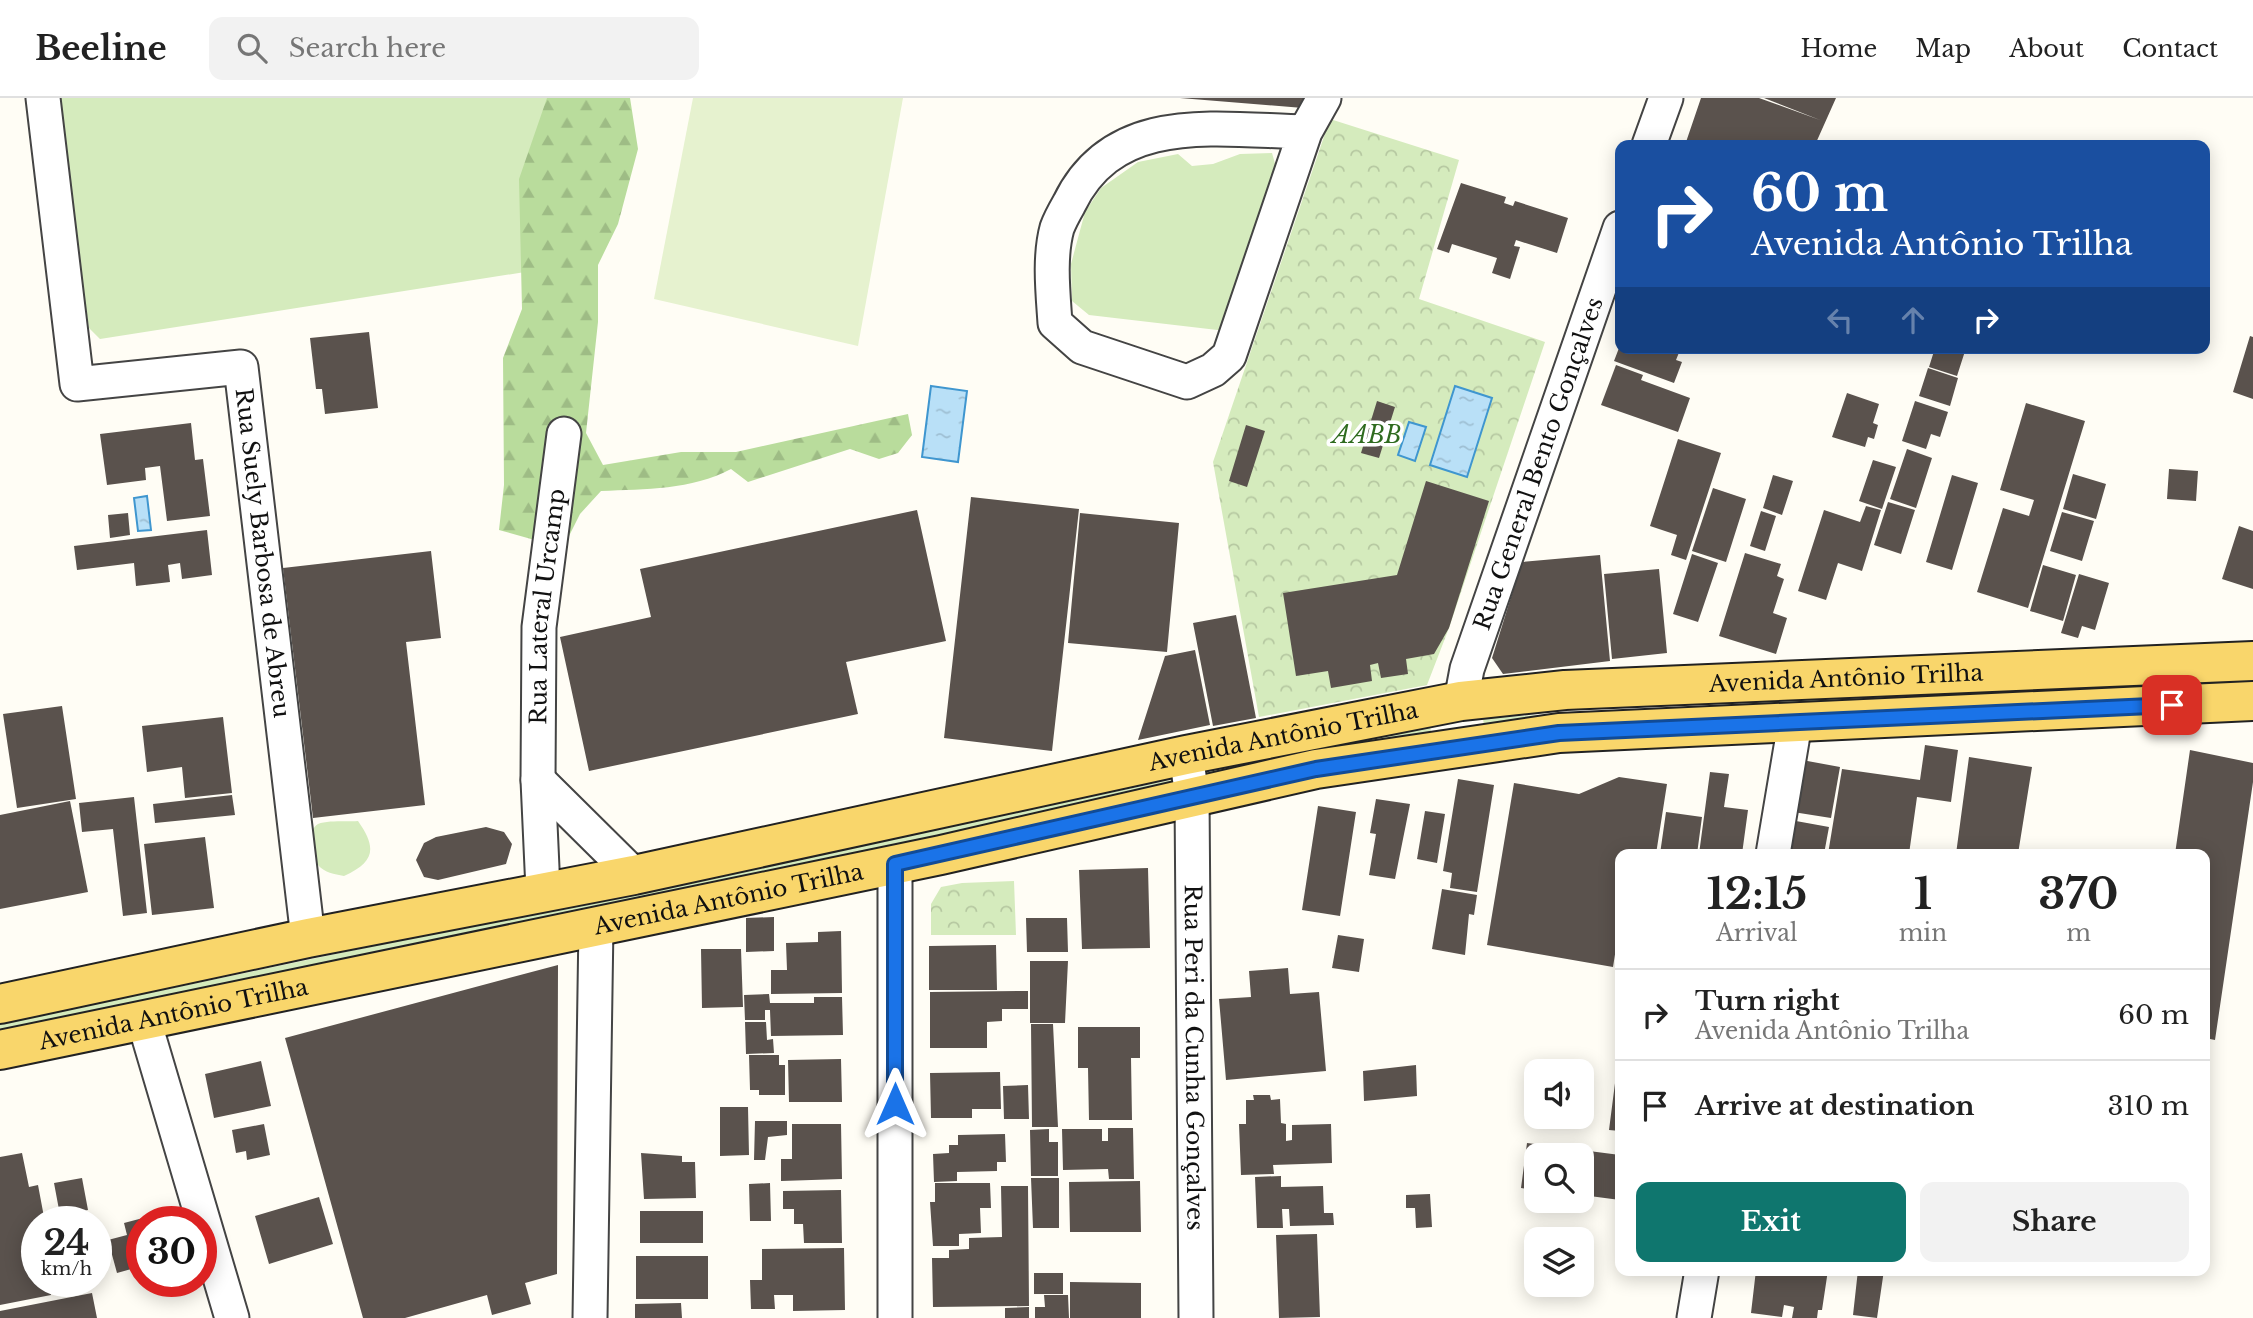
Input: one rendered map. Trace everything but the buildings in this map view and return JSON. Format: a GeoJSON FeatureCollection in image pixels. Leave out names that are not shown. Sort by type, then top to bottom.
{"type":"FeatureCollection","features":[{"type":"Feature","properties":{"kind":"main road","name":"Avenida Antônio Trilha"},"geometry":{"type":"LineString","coordinates":[[0,1004],[308,938],[544,890],[634,875],[1186,755],[1461,701],[1565,690],[2253,661]]}},
{"type":"Feature","properties":{"kind":"main road","name":"Avenida Antônio Trilha"},"geometry":{"type":"LineString","coordinates":[[0,1050],[895,864],[1316,769],[1559,733],[2253,701]]}},
{"type":"Feature","properties":{"kind":"street","name":"Rua Suely Barbosa de Abreu"},"geometry":{"type":"LineString","coordinates":[[43,98],[77,384],[241,367],[308,938]]}},
{"type":"Feature","properties":{"kind":"street"},"geometry":{"type":"LineString","coordinates":[[1305,132],[1221,130],[1154,133],[1125,143],[1081,178],[1057,228],[1053,281],[1055,323],[1082,347],[1187,382],[1213,370],[1229,356],[1305,132],[1324,98]]}},
{"type":"Feature","properties":{"kind":"street"},"geometry":{"type":"LineString","coordinates":[[1651,140],[1666,98]]}},
{"type":"Feature","properties":{"kind":"street","name":"Rua General Bento Gonçalves"},"geometry":{"type":"LineString","coordinates":[[1461,701],[1471,656],[1615,242]]}},
{"type":"Feature","properties":{"kind":"street","name":"Rua Lateral Urcamp"},"geometry":{"type":"LineString","coordinates":[[544,890],[538,780],[539,627],[564,434]]}},
{"type":"Feature","properties":{"kind":"street"},"geometry":{"type":"LineString","coordinates":[[1774,849],[1795,723]]}},
{"type":"Feature","properties":{"kind":"street","name":"Rua Peri da Cunha Gonçalves"},"geometry":{"type":"LineString","coordinates":[[1186,755],[1192,796],[1196,1318]]}},
{"type":"Feature","properties":{"kind":"street"},"geometry":{"type":"LineString","coordinates":[[538,780],[634,875]]}},
{"type":"Feature","properties":{"kind":"street"},"geometry":{"type":"LineString","coordinates":[[895,864],[895,1318]]}},
{"type":"Feature","properties":{"kind":"street"},"geometry":{"type":"LineString","coordinates":[[590,1318],[596,925]]}},
{"type":"Feature","properties":{"kind":"street"},"geometry":{"type":"LineString","coordinates":[[144,1021],[233,1318]]}},
{"type":"Feature","properties":{"kind":"street"},"geometry":{"type":"LineString","coordinates":[[1694,1318],[1701,1276]]}},
{"type":"Feature","properties":{"kind":"green space"},"geometry":{"type":"Polygon","coordinates":[[[54,98],[578,98],[550,268],[100,339],[89,328],[54,98]]]}},
{"type":"Feature","properties":{"kind":"green space"},"geometry":{"type":"Polygon","coordinates":[[[547,98],[630,98],[638,149],[618,224],[598,265],[598,322],[586,433],[603,465],[681,452],[736,452],[908,414],[912,435],[898,453],[879,459],[850,449],[748,482],[731,469],[684,485],[601,491],[580,514],[563,548],[499,530],[504,485],[503,358],[522,309],[519,179],[547,98]]]}},
{"type":"Feature","properties":{"kind":"green space"},"geometry":{"type":"Polygon","coordinates":[[[693,98],[903,98],[858,346],[654,299],[693,98]]]}},
{"type":"Feature","properties":{"kind":"green space","name":"AABB"},"geometry":{"type":"Polygon","coordinates":[[[1330,119],[1459,160],[1419,299],[1545,342],[1449,628],[1427,685],[1259,717],[1213,462],[1330,119]]]}},
{"type":"Feature","properties":{"kind":"green space"},"geometry":{"type":"Polygon","coordinates":[[[1272,153],[1276,167],[1226,331],[1089,315],[1072,301],[1071,264],[1085,212],[1101,188],[1138,162],[1178,154],[1192,166],[1213,164],[1240,154],[1272,153]]]}},
{"type":"Feature","properties":{"kind":"green space"},"geometry":{"type":"Polygon","coordinates":[[[2253,676],[2253,687],[1484,727],[1483,718],[2253,676]]]}},
{"type":"Feature","properties":{"kind":"green space"},"geometry":{"type":"Polygon","coordinates":[[[1430,726],[1432,737],[0,1031],[0,1024],[1430,726]]]}},
{"type":"Feature","properties":{"kind":"green space"},"geometry":{"type":"Polygon","coordinates":[[[358,821],[370,847],[367,860],[344,876],[321,868],[315,861],[312,850],[314,827],[327,822],[358,821]]]}},
{"type":"Feature","properties":{"kind":"green space"},"geometry":{"type":"Polygon","coordinates":[[[1014,881],[1016,935],[931,935],[931,904],[941,887],[962,883],[1014,881]]]}},
{"type":"Feature","properties":{"kind":"water"},"geometry":{"type":"Polygon","coordinates":[[[931,386],[967,391],[958,462],[922,457],[931,386]]]}},
{"type":"Feature","properties":{"kind":"water"},"geometry":{"type":"Polygon","coordinates":[[[1455,386],[1492,398],[1467,477],[1430,465],[1455,386]]]}},
{"type":"Feature","properties":{"kind":"water"},"geometry":{"type":"Polygon","coordinates":[[[1409,422],[1426,427],[1415,461],[1398,455],[1409,422]]]}},
{"type":"Feature","properties":{"kind":"water"},"geometry":{"type":"Polygon","coordinates":[[[147,496],[151,530],[138,531],[134,498],[147,496]]]}},
{"type":"Feature","properties":{"kind":"route"},"geometry":{"type":"LineString","coordinates":[[895,1104],[895,864],[1316,769],[1559,733],[2172,705]]}}]}
